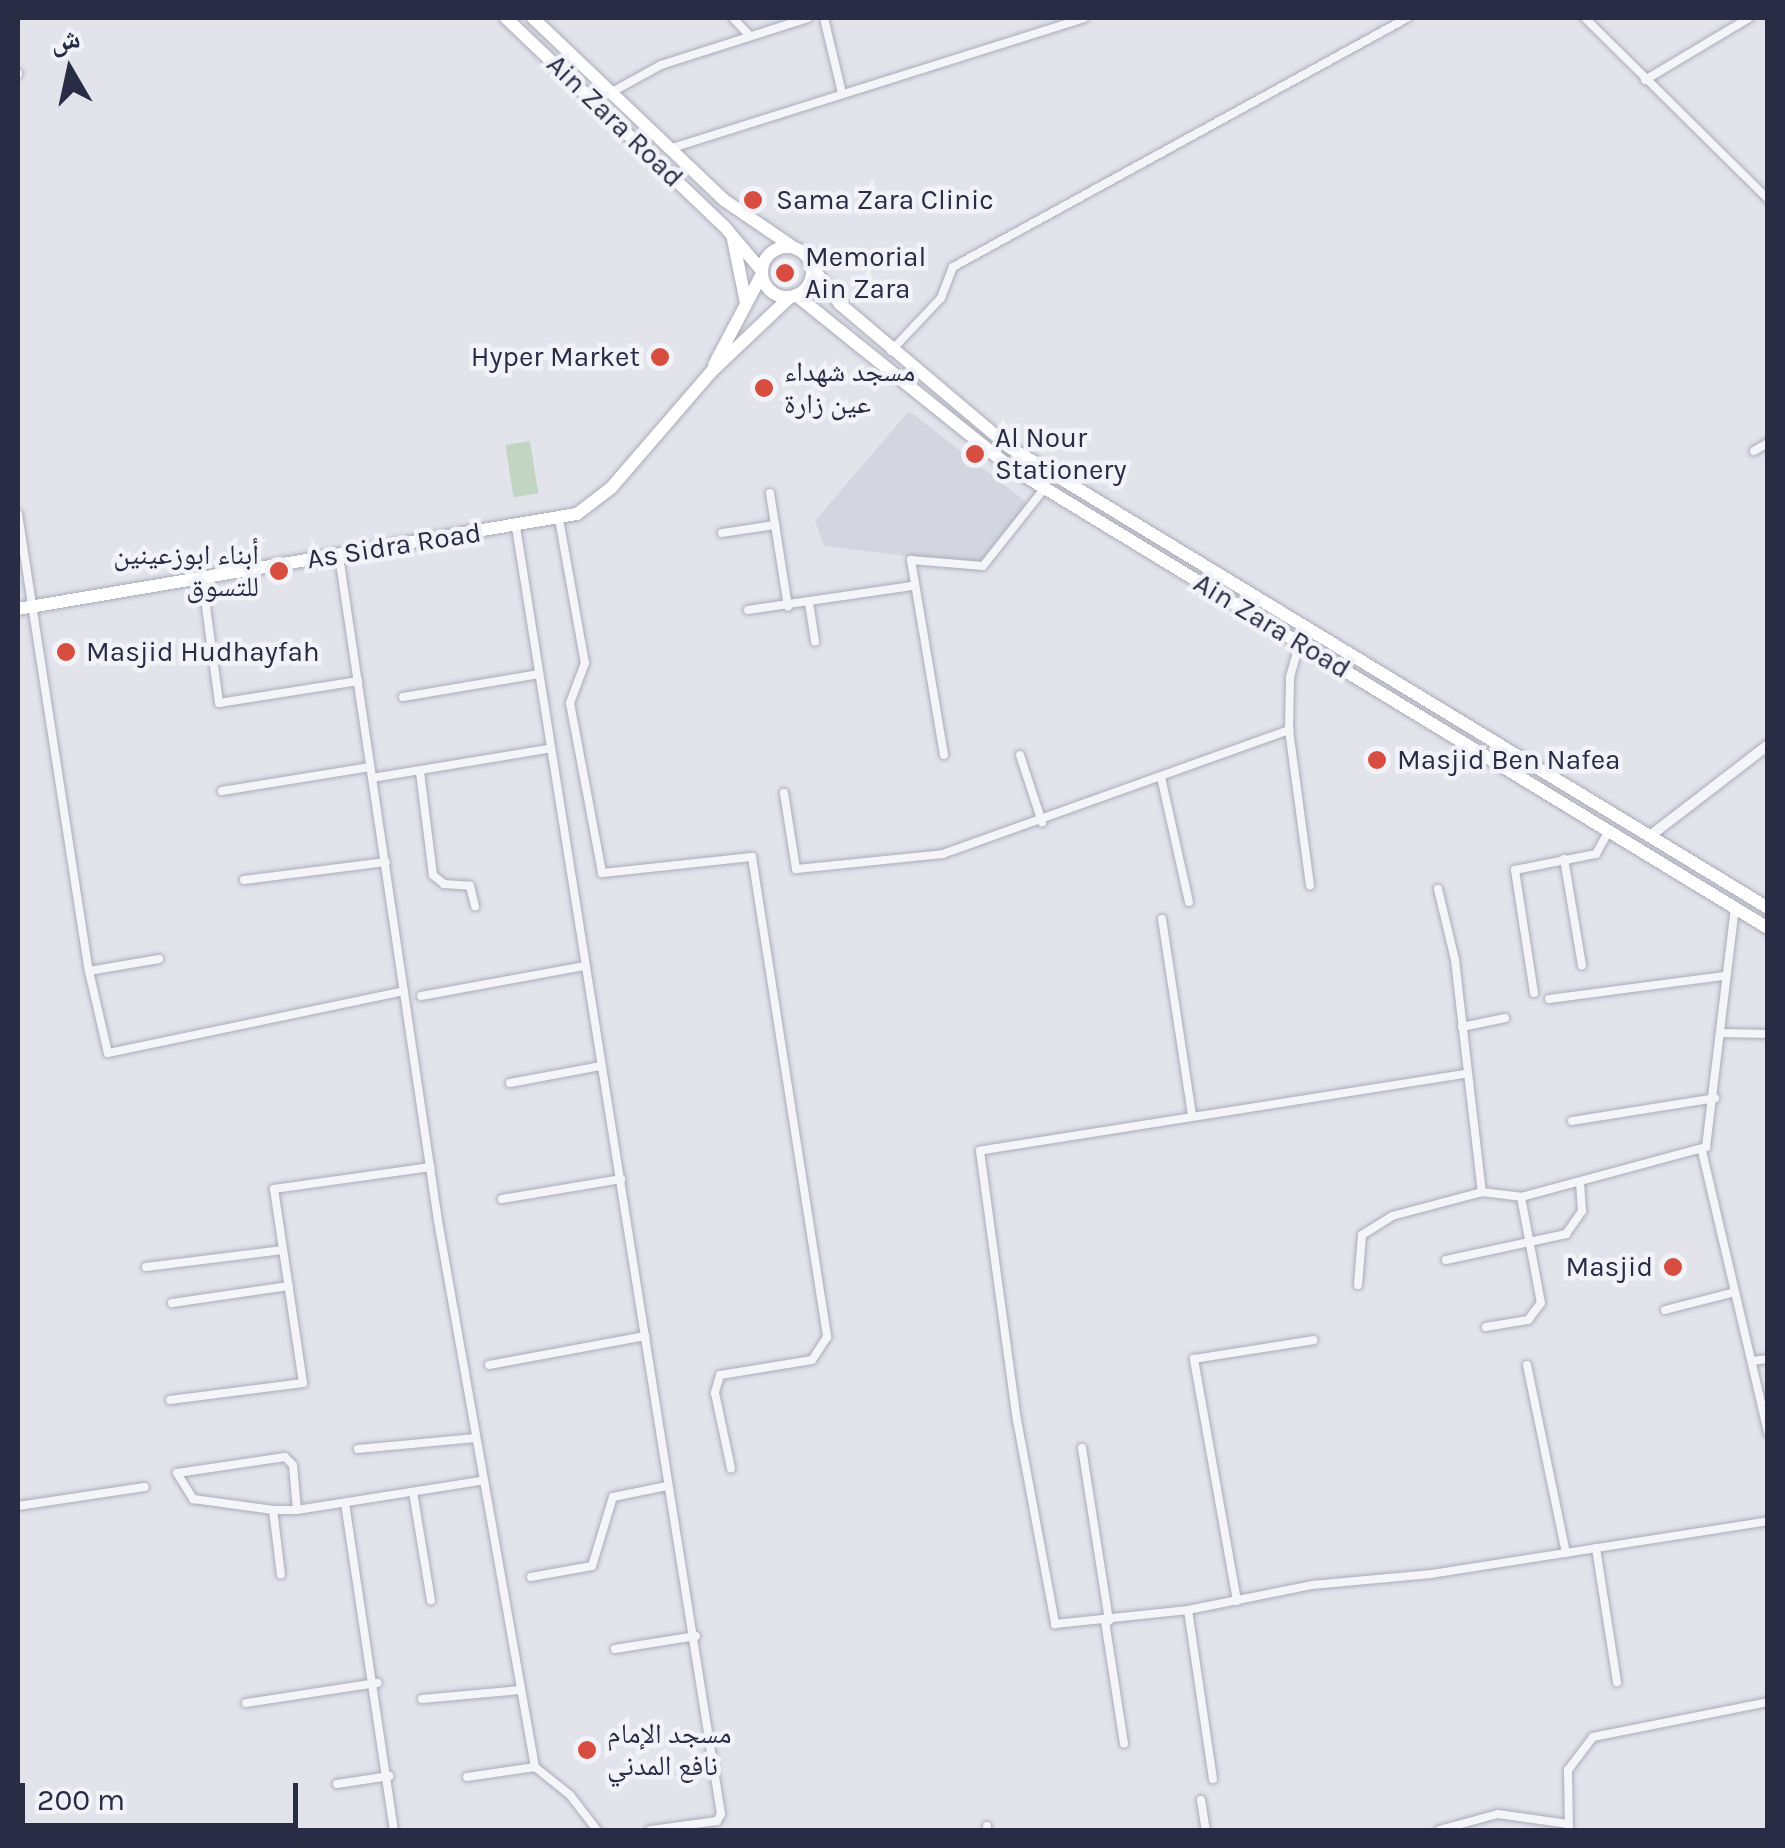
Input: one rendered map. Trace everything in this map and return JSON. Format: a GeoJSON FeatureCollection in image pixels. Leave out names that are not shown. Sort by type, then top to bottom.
{"type":"FeatureCollection","features":[{"type":"Feature","properties":{"kind":"main road","name":"Ain Zara Road"},"geometry":{"type":"LineString","coordinates":[[506,18],[731,232],[762,272]]}},
{"type":"Feature","properties":{"kind":"main road","name":"Ain Zara Road"},"geometry":{"type":"LineString","coordinates":[[533,18],[670,149],[758,226],[792,247]]}},
{"type":"Feature","properties":{"kind":"main road"},"geometry":{"type":"LineString","coordinates":[[745,248],[758,238],[758,226]]}},
{"type":"Feature","properties":{"kind":"main road"},"geometry":{"type":"LineString","coordinates":[[731,232],[746,304]]}},
{"type":"Feature","properties":{"kind":"main road"},"geometry":{"type":"LineString","coordinates":[[792,247],[812,266],[810,284],[711,372],[772,252],[792,247]]}},
{"type":"Feature","properties":{"kind":"main road","name":"Ain Zara Road"},"geometry":{"type":"LineString","coordinates":[[812,266],[831,295],[892,351],[1039,467],[1768,908]]}},
{"type":"Feature","properties":{"kind":"main road"},"geometry":{"type":"LineString","coordinates":[[762,272],[769,290],[793,296]]}},
{"type":"Feature","properties":{"kind":"main road"},"geometry":{"type":"LineString","coordinates":[[818,311],[822,298],[831,295]]}},
{"type":"Feature","properties":{"kind":"main road","name":"Ain Zara Road"},"geometry":{"type":"LineString","coordinates":[[793,296],[818,311],[966,436],[1044,489],[1768,928]]}},
{"type":"Feature","properties":{"kind":"main road","name":"As Sidra Road"},"geometry":{"type":"LineString","coordinates":[[22,608],[559,520],[585,510],[610,488],[711,372]]}},
{"type":"Feature","properties":{"kind":"street"},"geometry":{"type":"LineString","coordinates":[[733,18],[748,35]]}},
{"type":"Feature","properties":{"kind":"street"},"geometry":{"type":"LineString","coordinates":[[612,92],[661,65],[808,18]]}},
{"type":"Feature","properties":{"kind":"street"},"geometry":{"type":"LineString","coordinates":[[824,18],[842,93]]}},
{"type":"Feature","properties":{"kind":"street"},"geometry":{"type":"LineString","coordinates":[[670,149],[1084,18]]}},
{"type":"Feature","properties":{"kind":"street"},"geometry":{"type":"LineString","coordinates":[[892,351],[940,298],[954,267],[1407,18]]}},
{"type":"Feature","properties":{"kind":"street"},"geometry":{"type":"LineString","coordinates":[[1585,18],[1768,199]]}},
{"type":"Feature","properties":{"kind":"street"},"geometry":{"type":"LineString","coordinates":[[1645,80],[1749,18]]}},
{"type":"Feature","properties":{"kind":"street"},"geometry":{"type":"LineString","coordinates":[[1754,452],[1768,443]]}},
{"type":"Feature","properties":{"kind":"street"},"geometry":{"type":"LineString","coordinates":[[944,755],[913,586],[912,559],[984,566],[1044,489]]}},
{"type":"Feature","properties":{"kind":"street"},"geometry":{"type":"LineString","coordinates":[[770,493],[788,607]]}},
{"type":"Feature","properties":{"kind":"street"},"geometry":{"type":"LineString","coordinates":[[18,514],[22,608],[89,972],[108,1053],[404,991]]}},
{"type":"Feature","properties":{"kind":"street"},"geometry":{"type":"LineString","coordinates":[[559,520],[585,664],[570,703],[602,872],[752,857],[827,1337],[812,1360],[720,1375],[715,1393],[731,1468]]}},
{"type":"Feature","properties":{"kind":"street"},"geometry":{"type":"LineString","coordinates":[[722,533],[775,525]]}},
{"type":"Feature","properties":{"kind":"street"},"geometry":{"type":"LineString","coordinates":[[516,527],[540,674],[547,748],[586,966],[667,1486],[696,1636],[721,1814],[650,1830]]}},
{"type":"Feature","properties":{"kind":"street"},"geometry":{"type":"LineString","coordinates":[[339,556],[430,1167],[481,1482],[534,1767],[570,1795],[597,1830]]}},
{"type":"Feature","properties":{"kind":"street"},"geometry":{"type":"LineString","coordinates":[[202,576],[219,703],[358,681]]}},
{"type":"Feature","properties":{"kind":"street"},"geometry":{"type":"LineString","coordinates":[[748,610],[913,586]]}},
{"type":"Feature","properties":{"kind":"street"},"geometry":{"type":"LineString","coordinates":[[809,604],[815,642]]}},
{"type":"Feature","properties":{"kind":"street"},"geometry":{"type":"LineString","coordinates":[[1300,642],[1290,678],[1289,730],[1310,886]]}},
{"type":"Feature","properties":{"kind":"street"},"geometry":{"type":"LineString","coordinates":[[403,697],[540,674]]}},
{"type":"Feature","properties":{"kind":"street"},"geometry":{"type":"LineString","coordinates":[[784,792],[798,869],[962,851],[1289,730]]}},
{"type":"Feature","properties":{"kind":"street"},"geometry":{"type":"LineString","coordinates":[[1650,836],[1768,745]]}},
{"type":"Feature","properties":{"kind":"street"},"geometry":{"type":"LineString","coordinates":[[372,778],[547,748]]}},
{"type":"Feature","properties":{"kind":"street"},"geometry":{"type":"LineString","coordinates":[[1020,755],[1042,822]]}},
{"type":"Feature","properties":{"kind":"street"},"geometry":{"type":"LineString","coordinates":[[222,791],[370,767]]}},
{"type":"Feature","properties":{"kind":"street"},"geometry":{"type":"LineString","coordinates":[[420,772],[433,875],[444,884],[470,886],[475,906]]}},
{"type":"Feature","properties":{"kind":"street"},"geometry":{"type":"LineString","coordinates":[[1160,777],[1189,902]]}},
{"type":"Feature","properties":{"kind":"street"},"geometry":{"type":"LineString","coordinates":[[1672,850],[1675,820]]}},
{"type":"Feature","properties":{"kind":"street"},"geometry":{"type":"LineString","coordinates":[[1534,992],[1515,870],[1596,854],[1608,832]]}},
{"type":"Feature","properties":{"kind":"street"},"geometry":{"type":"LineString","coordinates":[[1564,859],[1582,965]]}},
{"type":"Feature","properties":{"kind":"street"},"geometry":{"type":"LineString","coordinates":[[244,880],[386,862]]}},
{"type":"Feature","properties":{"kind":"street"},"geometry":{"type":"LineString","coordinates":[[1438,889],[1462,1027],[1464,1074],[1482,1192]]}},
{"type":"Feature","properties":{"kind":"street"},"geometry":{"type":"LineString","coordinates":[[1358,1285],[1357,1250],[1367,1228],[1422,1204],[1482,1192],[1522,1198],[1702,1151],[1709,1142],[1716,1098],[1724,976],[1734,908]]}},
{"type":"Feature","properties":{"kind":"street"},"geometry":{"type":"LineString","coordinates":[[1162,919],[1192,1116]]}},
{"type":"Feature","properties":{"kind":"street"},"geometry":{"type":"LineString","coordinates":[[89,972],[159,958]]}},
{"type":"Feature","properties":{"kind":"street"},"geometry":{"type":"LineString","coordinates":[[422,996],[586,966]]}},
{"type":"Feature","properties":{"kind":"street"},"geometry":{"type":"LineString","coordinates":[[1549,999],[1724,976]]}},
{"type":"Feature","properties":{"kind":"street"},"geometry":{"type":"LineString","coordinates":[[1462,1027],[1505,1018]]}},
{"type":"Feature","properties":{"kind":"street"},"geometry":{"type":"LineString","coordinates":[[1721,1033],[1768,1034]]}},
{"type":"Feature","properties":{"kind":"street"},"geometry":{"type":"LineString","coordinates":[[510,1084],[601,1066]]}},
{"type":"Feature","properties":{"kind":"street"},"geometry":{"type":"LineString","coordinates":[[1464,1074],[986,1147],[977,1156],[1055,1624],[1188,1610],[1312,1584],[1566,1553],[1768,1521]]}},
{"type":"Feature","properties":{"kind":"street"},"geometry":{"type":"LineString","coordinates":[[1572,1121],[1716,1098]]}},
{"type":"Feature","properties":{"kind":"street"},"geometry":{"type":"LineString","coordinates":[[1702,1151],[1768,1433]]}},
{"type":"Feature","properties":{"kind":"street"},"geometry":{"type":"LineString","coordinates":[[170,1400],[303,1383],[274,1195],[278,1186],[430,1167]]}},
{"type":"Feature","properties":{"kind":"street"},"geometry":{"type":"LineString","coordinates":[[502,1199],[620,1179]]}},
{"type":"Feature","properties":{"kind":"street"},"geometry":{"type":"LineString","coordinates":[[1446,1260],[1566,1234],[1577,1223],[1580,1184]]}},
{"type":"Feature","properties":{"kind":"street"},"geometry":{"type":"LineString","coordinates":[[1486,1327],[1536,1314],[1541,1303],[1522,1198]]}},
{"type":"Feature","properties":{"kind":"street"},"geometry":{"type":"LineString","coordinates":[[146,1267],[283,1250]]}},
{"type":"Feature","properties":{"kind":"street"},"geometry":{"type":"LineString","coordinates":[[172,1303],[290,1286]]}},
{"type":"Feature","properties":{"kind":"street"},"geometry":{"type":"LineString","coordinates":[[1665,1310],[1735,1292]]}},
{"type":"Feature","properties":{"kind":"street"},"geometry":{"type":"LineString","coordinates":[[489,1365],[645,1336]]}},
{"type":"Feature","properties":{"kind":"street"},"geometry":{"type":"LineString","coordinates":[[1237,1601],[1194,1359],[1314,1340]]}},
{"type":"Feature","properties":{"kind":"street"},"geometry":{"type":"LineString","coordinates":[[1752,1361],[1768,1358]]}},
{"type":"Feature","properties":{"kind":"street"},"geometry":{"type":"LineString","coordinates":[[1527,1364],[1566,1553]]}},
{"type":"Feature","properties":{"kind":"street"},"geometry":{"type":"LineString","coordinates":[[358,1450],[475,1438]]}},
{"type":"Feature","properties":{"kind":"street"},"geometry":{"type":"LineString","coordinates":[[1082,1448],[1124,1744]]}},
{"type":"Feature","properties":{"kind":"street"},"geometry":{"type":"LineString","coordinates":[[297,1510],[294,1465],[285,1456],[178,1471],[180,1486],[192,1499],[272,1510],[297,1510],[481,1482]]}},
{"type":"Feature","properties":{"kind":"street"},"geometry":{"type":"LineString","coordinates":[[531,1577],[592,1566],[615,1494],[667,1486]]}},
{"type":"Feature","properties":{"kind":"street"},"geometry":{"type":"LineString","coordinates":[[18,1506],[145,1487]]}},
{"type":"Feature","properties":{"kind":"street"},"geometry":{"type":"LineString","coordinates":[[413,1492],[431,1602]]}},
{"type":"Feature","properties":{"kind":"street"},"geometry":{"type":"LineString","coordinates":[[346,1503],[376,1683],[394,1830]]}},
{"type":"Feature","properties":{"kind":"street"},"geometry":{"type":"LineString","coordinates":[[272,1510],[281,1575]]}},
{"type":"Feature","properties":{"kind":"street"},"geometry":{"type":"LineString","coordinates":[[1596,1548],[1617,1682]]}},
{"type":"Feature","properties":{"kind":"street"},"geometry":{"type":"LineString","coordinates":[[1188,1610],[1213,1779]]}},
{"type":"Feature","properties":{"kind":"street"},"geometry":{"type":"LineString","coordinates":[[615,1649],[696,1636]]}},
{"type":"Feature","properties":{"kind":"street"},"geometry":{"type":"LineString","coordinates":[[246,1703],[376,1683]]}},
{"type":"Feature","properties":{"kind":"street"},"geometry":{"type":"LineString","coordinates":[[422,1699],[521,1690]]}},
{"type":"Feature","properties":{"kind":"street"},"geometry":{"type":"LineString","coordinates":[[1439,1830],[1498,1814],[1568,1827],[1568,1770],[1593,1737],[1768,1702]]}},
{"type":"Feature","properties":{"kind":"street"},"geometry":{"type":"LineString","coordinates":[[467,1777],[534,1767]]}},
{"type":"Feature","properties":{"kind":"street"},"geometry":{"type":"LineString","coordinates":[[336,1784],[389,1776]]}},
{"type":"Feature","properties":{"kind":"street"},"geometry":{"type":"LineString","coordinates":[[1200,1800],[1206,1830]]}},
{"type":"Feature","properties":{"kind":"shaded area"},"geometry":{"type":"Polygon","coordinates":[[[909,411],[1030,505],[980,565],[824,546],[815,521],[909,411]]]}},
{"type":"Feature","properties":{"kind":"green space"},"geometry":{"type":"Polygon","coordinates":[[[530,441],[538,493],[514,497],[505,445],[530,441]]]}},
{"type":"Feature","properties":{"kind":"place","name":"Sama Zara Clinic"},"geometry":{"type":"Point","coordinates":[753,200]}},
{"type":"Feature","properties":{"kind":"place","name":"Memorial Ain Zara"},"geometry":{"type":"Point","coordinates":[785,273]}},
{"type":"Feature","properties":{"kind":"place","name":"Hyper Market"},"geometry":{"type":"Point","coordinates":[660,357]}},
{"type":"Feature","properties":{"kind":"place","name":"مسجد شهداء عين زارة"},"geometry":{"type":"Point","coordinates":[764,388]}},
{"type":"Feature","properties":{"kind":"place","name":"Al Nour Stationery"},"geometry":{"type":"Point","coordinates":[975,454]}},
{"type":"Feature","properties":{"kind":"place","name":"أبناء ابوزعينين للتسوق"},"geometry":{"type":"Point","coordinates":[279,571]}},
{"type":"Feature","properties":{"kind":"place","name":"Masjid Hudhayfah"},"geometry":{"type":"Point","coordinates":[66,652]}},
{"type":"Feature","properties":{"kind":"place","name":"Masjid Ben Nafea"},"geometry":{"type":"Point","coordinates":[1377,760]}},
{"type":"Feature","properties":{"kind":"place","name":"Masjid"},"geometry":{"type":"Point","coordinates":[1673,1267]}},
{"type":"Feature","properties":{"kind":"place","name":"مسجد الإمام نافع المدني"},"geometry":{"type":"Point","coordinates":[587,1750]}}]}
